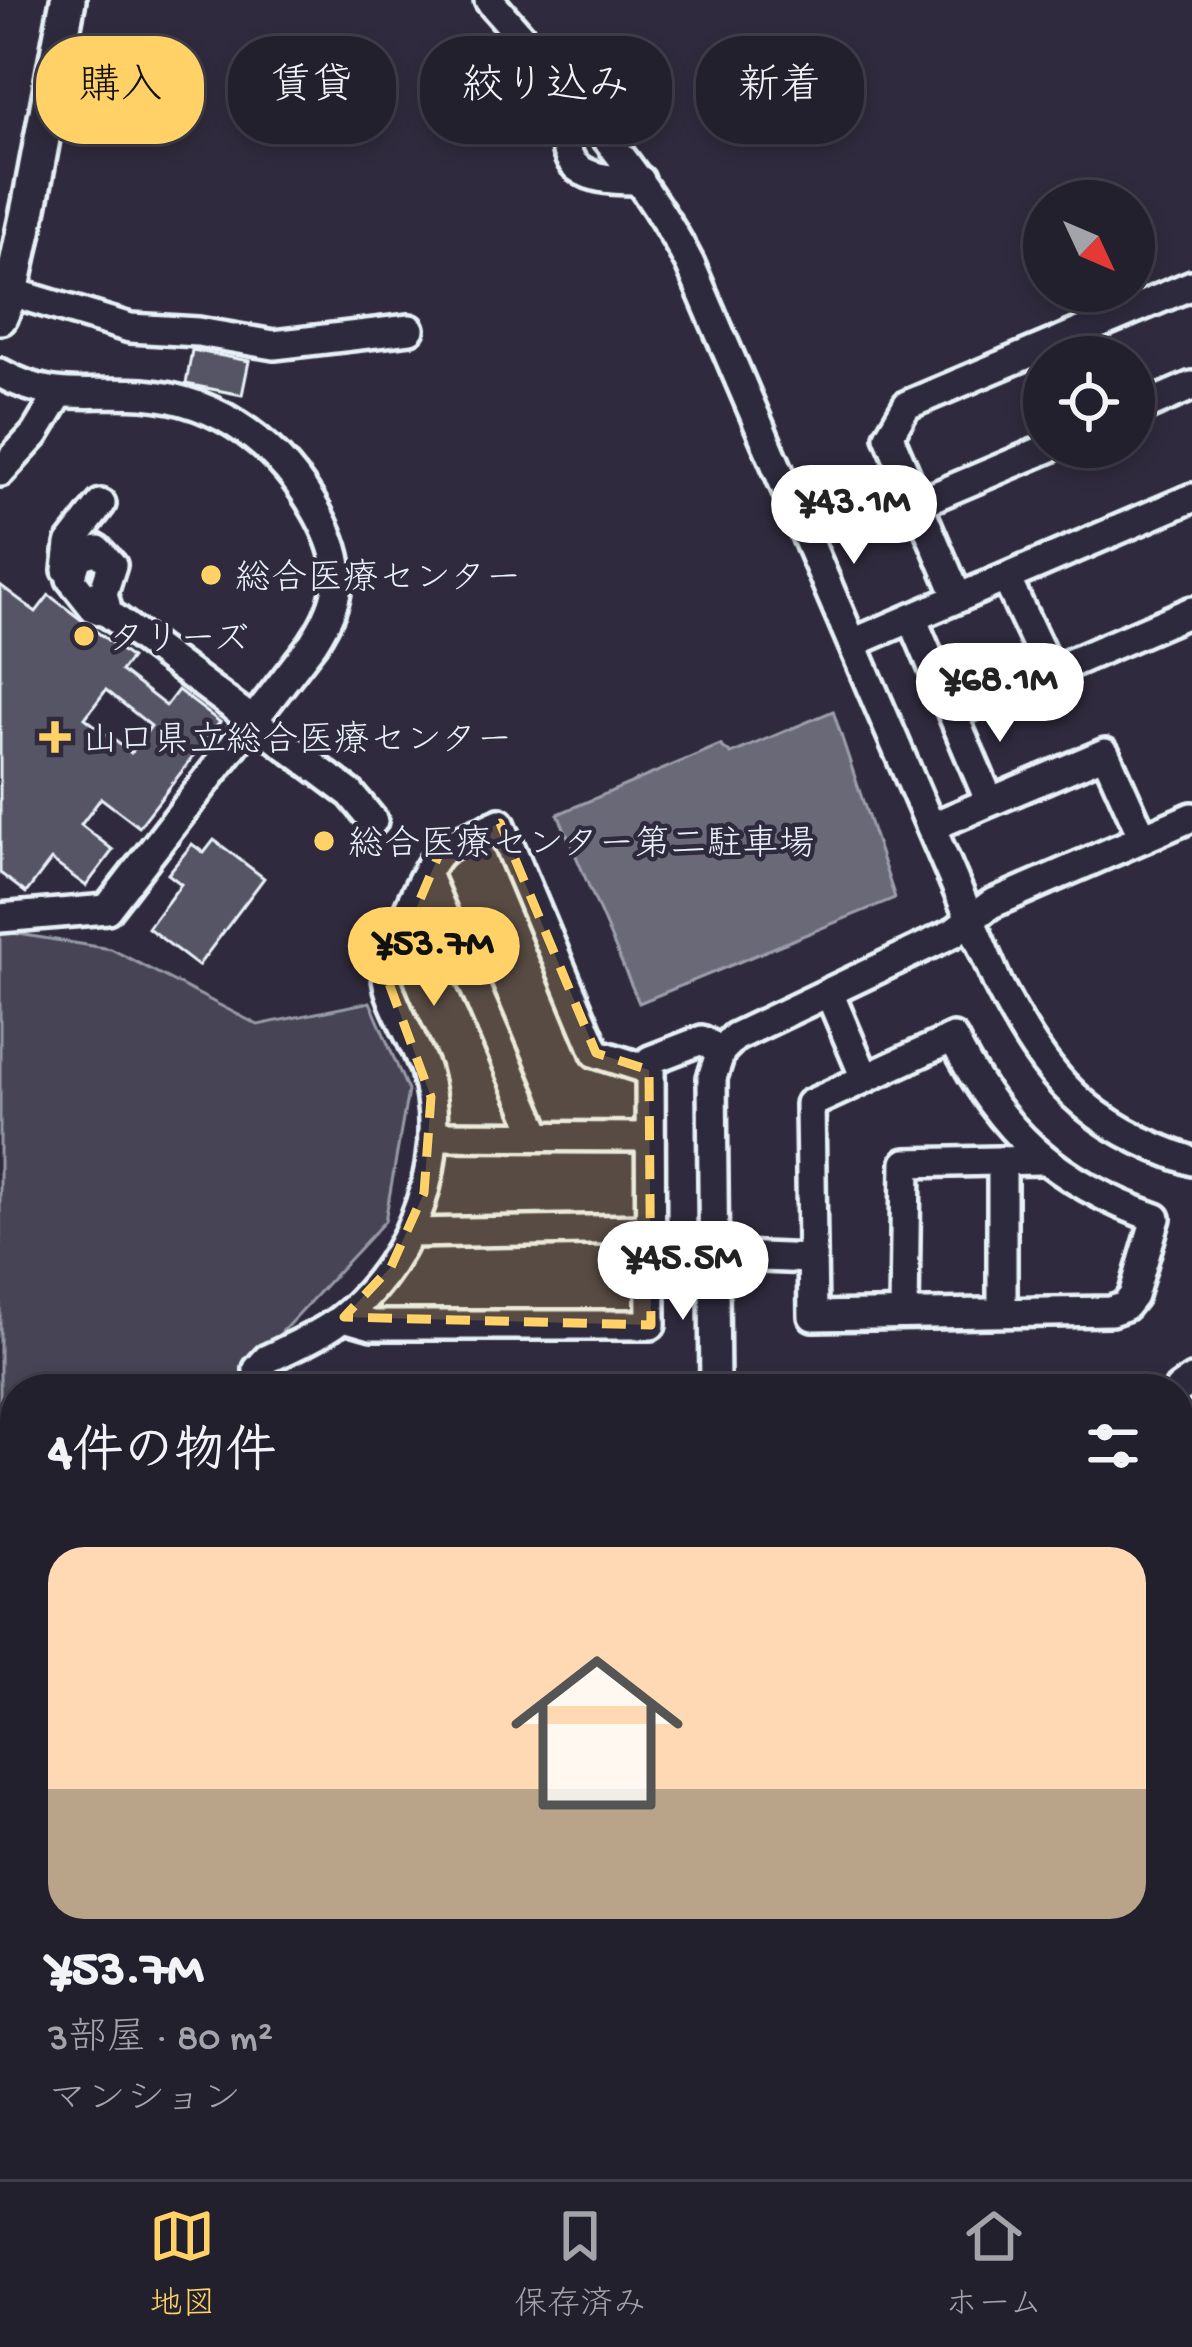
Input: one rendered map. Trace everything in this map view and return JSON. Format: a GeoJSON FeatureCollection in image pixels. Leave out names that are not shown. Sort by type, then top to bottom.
{"type":"FeatureCollection","features":[{"type":"Feature","properties":{"kind":"main road"},"geometry":{"type":"LineString","coordinates":[[5,304],[68,0]]}},
{"type":"Feature","properties":{"kind":"street"},"geometry":{"type":"LineString","coordinates":[[489,0],[520,36]]}},
{"type":"Feature","properties":{"kind":"street"},"geometry":{"type":"LineString","coordinates":[[566,144],[575,167],[600,180],[640,180]]}},
{"type":"Feature","properties":{"kind":"street"},"geometry":{"type":"LineString","coordinates":[[610,144],[640,180],[690,264],[969,917],[1028,1043],[1051,1073],[1102,1120],[1135,1139],[1192,1161]]}},
{"type":"Feature","properties":{"kind":"street"},"geometry":{"type":"LineString","coordinates":[[958,598],[889,436],[907,405],[1192,285]]}},
{"type":"Feature","properties":{"kind":"street"},"geometry":{"type":"LineString","coordinates":[[5,304],[130,328],[198,332],[274,345],[410,329]]}},
{"type":"Feature","properties":{"kind":"street"},"geometry":{"type":"LineString","coordinates":[[0,373],[27,388],[58,395],[144,394],[206,409],[258,438],[300,481],[335,550],[339,578],[337,601],[313,643],[107,909],[0,918]]}},
{"type":"Feature","properties":{"kind":"street"},"geometry":{"type":"LineString","coordinates":[[1155,402],[1192,386]]}},
{"type":"Feature","properties":{"kind":"street"},"geometry":{"type":"LineString","coordinates":[[0,436],[17,436],[58,395]]}},
{"type":"Feature","properties":{"kind":"street"},"geometry":{"type":"LineString","coordinates":[[0,472],[35,434],[58,395]]}},
{"type":"Feature","properties":{"kind":"street"},"geometry":{"type":"LineString","coordinates":[[920,503],[1023,459]]}},
{"type":"Feature","properties":{"kind":"street"},"geometry":{"type":"LineString","coordinates":[[853,643],[1192,498]]}},
{"type":"Feature","properties":{"kind":"street"},"geometry":{"type":"LineString","coordinates":[[101,505],[70,544],[64,566],[94,608],[351,794],[374,821]]}},
{"type":"Feature","properties":{"kind":"street"},"geometry":{"type":"LineString","coordinates":[[71,579],[78,556],[98,550],[107,556],[112,565],[103,593],[108,614]]}},
{"type":"Feature","properties":{"kind":"street"},"geometry":{"type":"LineString","coordinates":[[1006,578],[1050,672]]}},
{"type":"Feature","properties":{"kind":"street"},"geometry":{"type":"LineString","coordinates":[[953,714],[1192,611]]}},
{"type":"Feature","properties":{"kind":"street"},"geometry":{"type":"LineString","coordinates":[[912,618],[989,800]]}},
{"type":"Feature","properties":{"kind":"street"},"geometry":{"type":"LineString","coordinates":[[931,827],[1105,753],[1143,838]]}},
{"type":"Feature","properties":{"kind":"street"},"geometry":{"type":"LineString","coordinates":[[716,1374],[712,1078],[721,1051],[735,1037],[953,933],[969,917],[1192,817]]}},
{"type":"Feature","properties":{"kind":"street"},"geometry":{"type":"LineString","coordinates":[[258,1374],[267,1359],[344,1317],[391,1267],[424,1193],[433,1136],[424,1070],[386,978],[398,935],[440,852],[500,823],[596,1053],[649,1070]]}},
{"type":"Feature","properties":{"kind":"street"},"geometry":{"type":"LineString","coordinates":[[427,876],[538,1135]]}},
{"type":"Feature","properties":{"kind":"street"},"geometry":{"type":"LineString","coordinates":[[830,995],[865,1078]]}},
{"type":"Feature","properties":{"kind":"street"},"geometry":{"type":"LineString","coordinates":[[952,1038],[976,1084],[1041,1160],[1114,1203],[1156,1218],[1133,1296],[1125,1306],[1111,1311],[813,1316],[810,1105],[865,1078],[952,1038]]}},
{"type":"Feature","properties":{"kind":"street"},"geometry":{"type":"LineString","coordinates":[[344,1317],[372,1325],[651,1325],[650,1060],[702,1040],[721,1051]]}},
{"type":"Feature","properties":{"kind":"street"},"geometry":{"type":"LineString","coordinates":[[433,1136],[649,1137]]}},
{"type":"Feature","properties":{"kind":"street"},"geometry":{"type":"LineString","coordinates":[[904,1314],[906,1162],[1041,1160]]}},
{"type":"Feature","properties":{"kind":"street"},"geometry":{"type":"LineString","coordinates":[[1002,1161],[1002,1312]]}},
{"type":"Feature","properties":{"kind":"street"},"geometry":{"type":"LineString","coordinates":[[409,1233],[650,1229]]}},
{"type":"Feature","properties":{"kind":"street"},"geometry":{"type":"LineString","coordinates":[[714,1256],[811,1259]]}},
{"type":"Feature","properties":{"kind":"highlighted area"},"geometry":{"type":"Polygon","coordinates":[[[500,823],[596,1053],[649,1070],[651,1325],[344,1317],[391,1267],[424,1193],[431,1097],[387,978],[440,852],[500,823]]]}},
{"type":"Feature","properties":{"kind":"shaded area"},"geometry":{"type":"Polygon","coordinates":[[[0,931],[111,949],[258,1025],[370,1002],[408,1091],[385,1221],[243,1374],[0,1374],[0,931]]]}},
{"type":"Feature","properties":{"kind":"water"},"geometry":{"type":"Polygon","coordinates":[[[833,711],[895,898],[639,1003],[558,814],[720,745],[731,754],[833,711]]]}},
{"type":"Feature","properties":{"kind":"building"},"geometry":{"type":"Polygon","coordinates":[[[192,350],[249,361],[242,395],[186,384],[192,350]]]}},
{"type":"Feature","properties":{"kind":"building","name":"山口県立総合医療センター"},"geometry":{"type":"Polygon","coordinates":[[[0,585],[36,612],[49,595],[131,658],[121,671],[166,706],[178,690],[220,722],[139,827],[101,798],[81,825],[113,850],[86,886],[51,860],[26,893],[0,873],[0,585]],[[106,690],[85,718],[131,753],[151,726],[106,690]]]}},
{"type":"Feature","properties":{"kind":"building"},"geometry":{"type":"Polygon","coordinates":[[[214,840],[264,878],[198,966],[148,928],[181,884],[168,874],[192,844],[204,853],[214,840]]]}},
{"type":"Feature","properties":{"kind":"place","name":"総合医療センター"},"geometry":{"type":"Point","coordinates":[211,575]}},
{"type":"Feature","properties":{"kind":"place","name":"タリーズ"},"geometry":{"type":"Point","coordinates":[84,636]}},
{"type":"Feature","properties":{"kind":"place","name":"山口県立総合医療センター"},"geometry":{"type":"Point","coordinates":[55,737]}},
{"type":"Feature","properties":{"kind":"place","name":"総合医療センター第二駐車場"},"geometry":{"type":"Point","coordinates":[324,841]}}]}
